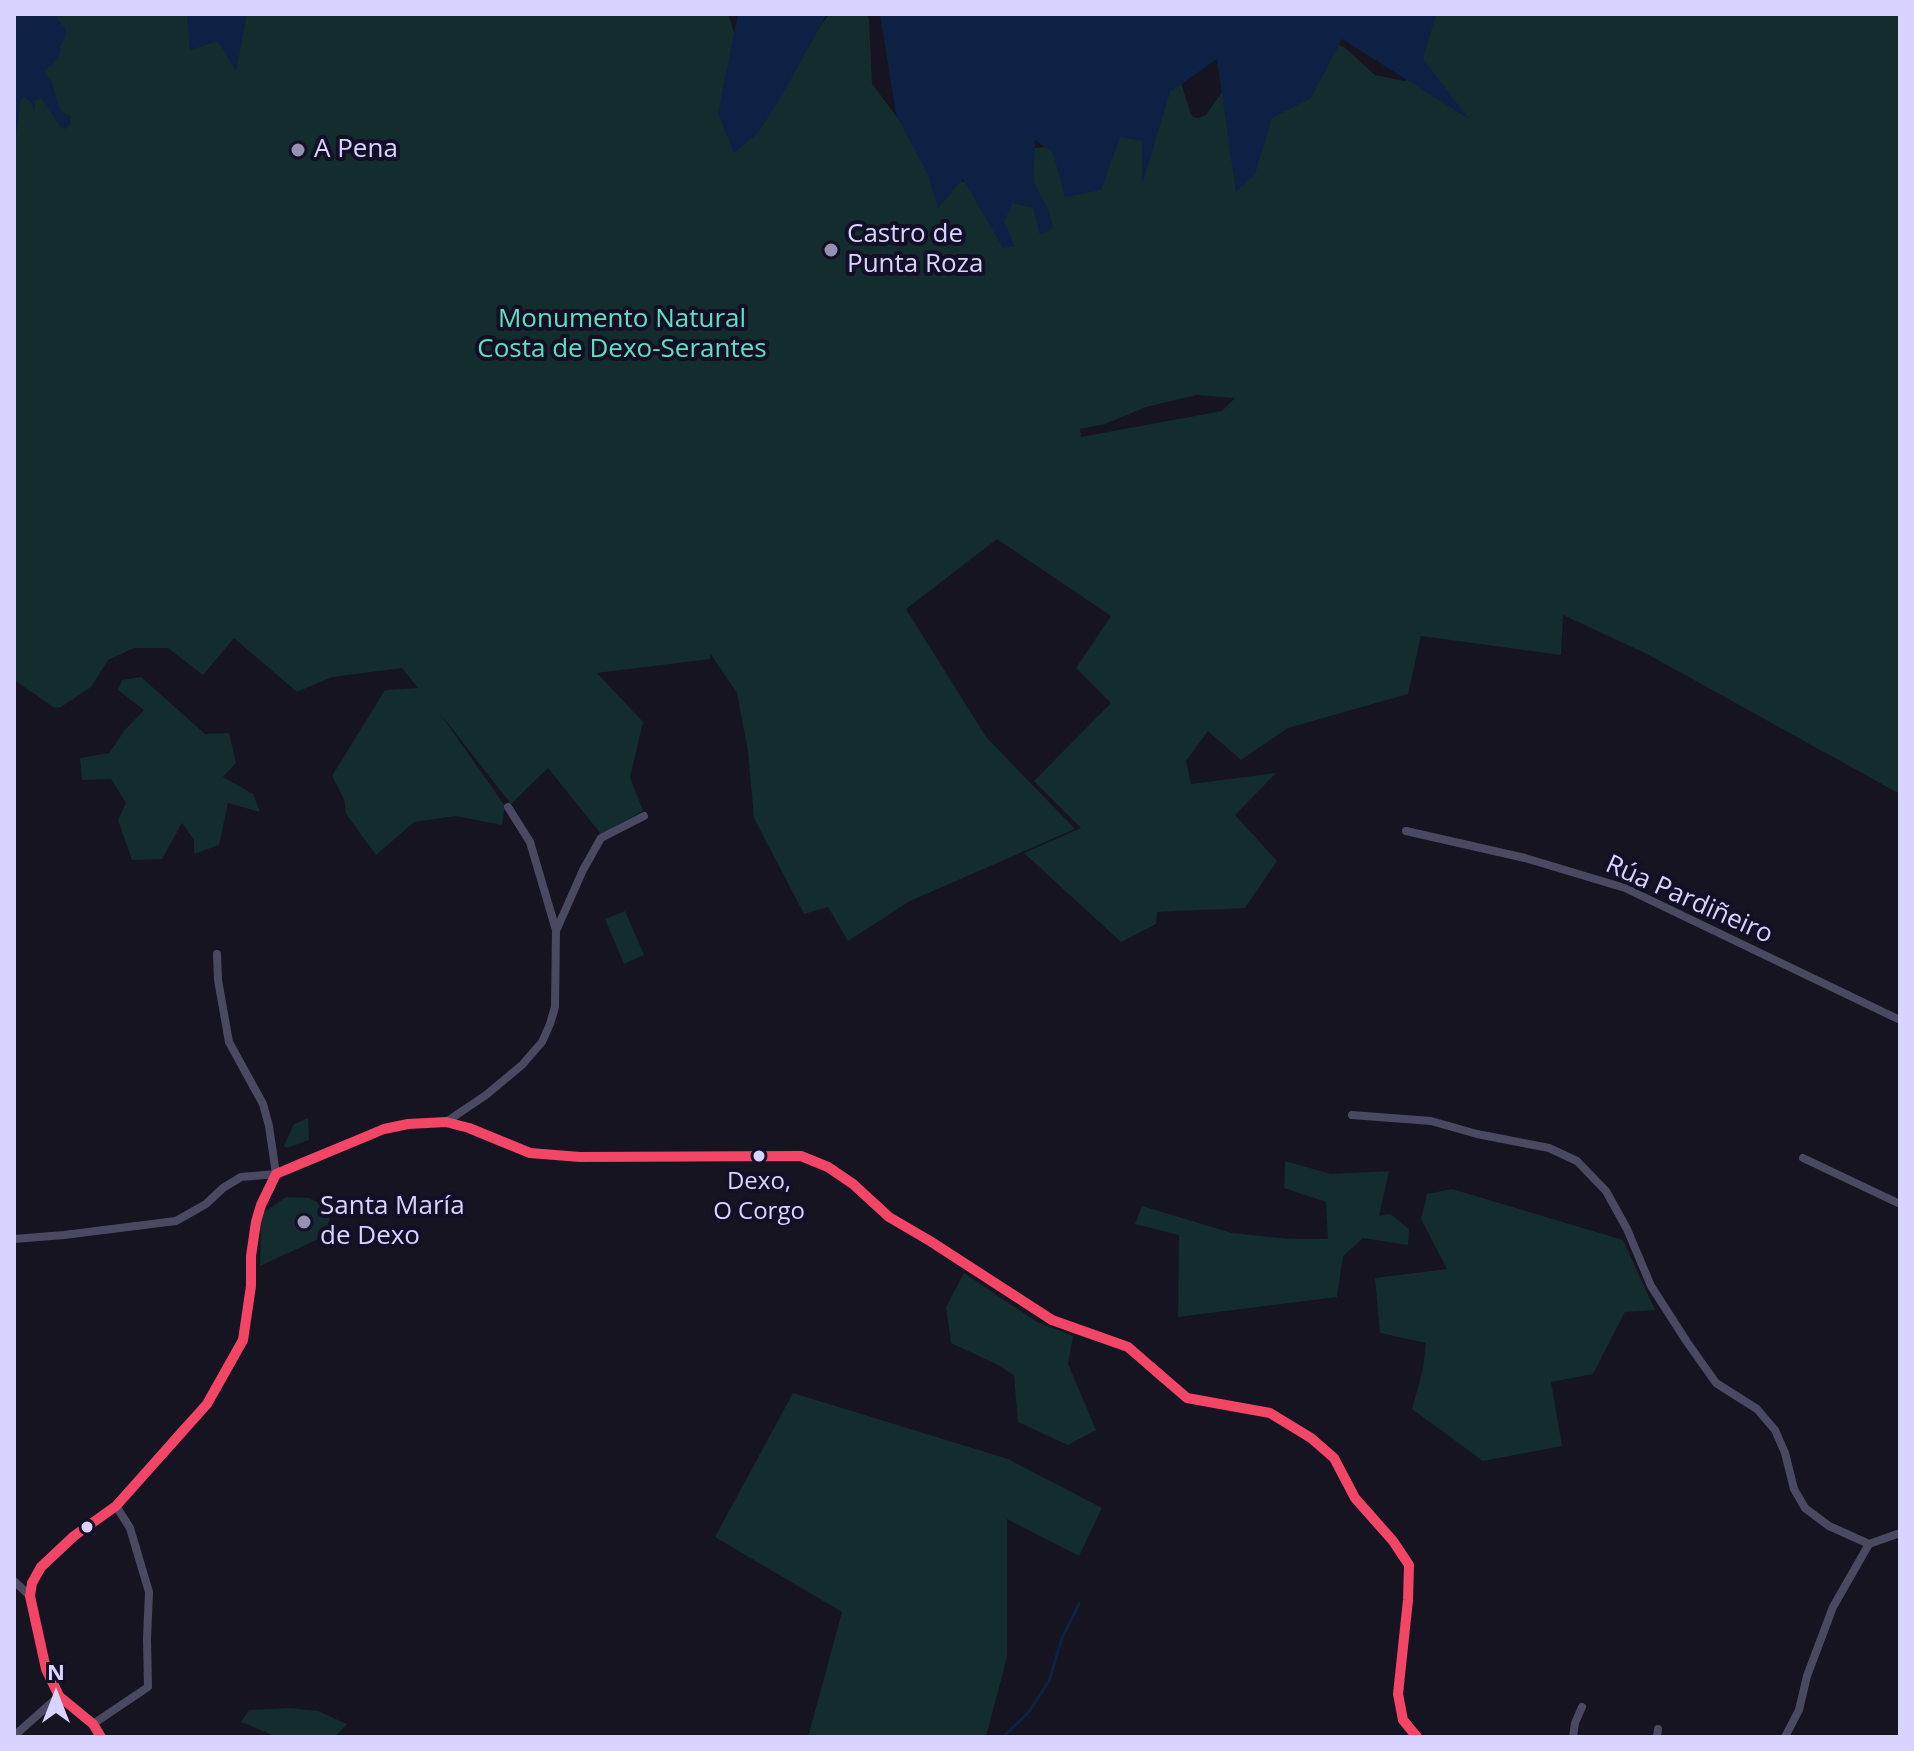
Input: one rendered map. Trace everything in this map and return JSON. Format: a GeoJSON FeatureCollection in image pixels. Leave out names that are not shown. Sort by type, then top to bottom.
{"type":"FeatureCollection","features":[{"type":"Feature","properties":{"kind":"street"},"geometry":{"type":"LineString","coordinates":[[446,1122],[522,1065],[542,1042],[555,1007],[556,931],[530,842],[508,807]]}},
{"type":"Feature","properties":{"kind":"street"},"geometry":{"type":"LineString","coordinates":[[556,931],[591,852],[601,838],[644,816]]}},
{"type":"Feature","properties":{"kind":"street","name":"Rúa Pardiñeiro"},"geometry":{"type":"LineString","coordinates":[[1406,831],[1525,858],[1625,888],[1900,1020]]}},
{"type":"Feature","properties":{"kind":"street"},"geometry":{"type":"LineString","coordinates":[[101,1737],[93,1724],[59,1696],[46,1669],[30,1596],[32,1583],[41,1567],[74,1536],[116,1506],[207,1404],[243,1340],[256,1222],[276,1174],[263,1104],[229,1042],[218,980],[217,954]]}},
{"type":"Feature","properties":{"kind":"street"},"geometry":{"type":"LineString","coordinates":[[1352,1115],[1431,1121],[1477,1134],[1549,1148],[1577,1161],[1606,1191],[1627,1229],[1651,1286],[1701,1363],[1716,1383],[1757,1409],[1775,1430],[1785,1453],[1794,1489],[1805,1508],[1829,1526],[1869,1544]]}},
{"type":"Feature","properties":{"kind":"street"},"geometry":{"type":"LineString","coordinates":[[14,1239],[176,1221],[206,1204],[241,1177],[276,1174],[384,1129],[408,1124],[446,1122],[530,1153],[580,1157],[801,1156],[828,1167],[853,1184],[889,1217],[1052,1320],[1128,1347],[1187,1398],[1270,1413],[1311,1438],[1334,1458],[1355,1498],[1393,1541],[1409,1565],[1398,1694],[1403,1720],[1417,1737]]}},
{"type":"Feature","properties":{"kind":"street"},"geometry":{"type":"LineString","coordinates":[[1803,1158],[1900,1204]]}},
{"type":"Feature","properties":{"kind":"street"},"geometry":{"type":"LineString","coordinates":[[93,1724],[148,1687],[149,1592],[130,1528],[116,1506]]}},
{"type":"Feature","properties":{"kind":"street"},"geometry":{"type":"LineString","coordinates":[[1785,1737],[1799,1710],[1807,1676],[1833,1607],[1869,1544],[1900,1533]]}},
{"type":"Feature","properties":{"kind":"street"},"geometry":{"type":"LineString","coordinates":[[14,1581],[30,1596]]}},
{"type":"Feature","properties":{"kind":"street"},"geometry":{"type":"LineString","coordinates":[[14,1736],[59,1696]]}},
{"type":"Feature","properties":{"kind":"street"},"geometry":{"type":"LineString","coordinates":[[1573,1737],[1582,1707]]}},
{"type":"Feature","properties":{"kind":"green space","name":"Monumento Natural Costa de Dexo-Serantes"},"geometry":{"type":"Polygon","coordinates":[[[47,14],[728,14],[738,43],[806,46],[829,14],[866,14],[869,19],[872,84],[913,138],[949,178],[971,184],[1034,148],[1049,147],[1120,128],[1176,66],[1190,112],[1198,118],[1206,115],[1231,79],[1330,42],[1344,47],[1375,75],[1407,80],[1396,14],[1900,14],[1900,794],[1647,654],[1563,615],[1561,655],[1421,636],[1408,694],[1288,728],[1241,760],[1208,731],[1186,761],[1191,784],[1276,773],[1235,815],[1277,861],[1245,908],[1157,912],[1156,924],[1121,942],[1024,853],[1081,828],[1034,781],[1111,703],[1076,668],[1111,616],[997,539],[906,609],[986,737],[1075,829],[910,901],[848,941],[828,907],[804,914],[754,818],[748,751],[737,693],[710,653],[710,659],[597,673],[643,722],[630,777],[643,811],[601,834],[548,768],[511,804],[439,712],[505,806],[502,825],[456,816],[414,822],[376,855],[346,814],[344,799],[332,776],[385,690],[418,688],[402,668],[332,677],[297,692],[234,638],[203,675],[168,648],[134,648],[108,660],[91,687],[61,707],[55,708],[14,680],[14,65],[47,14]],[[1197,395],[1146,407],[1105,424],[1080,429],[1081,437],[1222,411],[1235,398],[1197,395]]]}},
{"type":"Feature","properties":{"kind":"green space"},"geometry":{"type":"Polygon","coordinates":[[[141,677],[205,734],[229,733],[236,763],[223,777],[253,794],[260,812],[228,803],[219,845],[194,854],[194,840],[182,823],[162,859],[132,860],[118,820],[126,803],[111,779],[82,780],[80,758],[109,753],[144,710],[118,690],[122,680],[141,677]]]}},
{"type":"Feature","properties":{"kind":"green space"},"geometry":{"type":"Polygon","coordinates":[[[625,911],[644,955],[624,964],[605,919],[625,911]]]}},
{"type":"Feature","properties":{"kind":"green space"},"geometry":{"type":"Polygon","coordinates":[[[308,1118],[309,1140],[287,1148],[284,1146],[294,1124],[308,1118]]]}},
{"type":"Feature","properties":{"kind":"green space"},"geometry":{"type":"Polygon","coordinates":[[[1285,1161],[1331,1174],[1389,1171],[1379,1216],[1390,1214],[1409,1229],[1408,1245],[1363,1238],[1343,1256],[1337,1297],[1178,1317],[1179,1235],[1135,1224],[1142,1206],[1232,1233],[1328,1239],[1326,1202],[1284,1188],[1285,1161]]]}},
{"type":"Feature","properties":{"kind":"green space"},"geometry":{"type":"Polygon","coordinates":[[[1452,1189],[1623,1240],[1655,1310],[1625,1312],[1593,1374],[1551,1382],[1562,1446],[1483,1461],[1412,1409],[1423,1369],[1426,1343],[1380,1333],[1375,1278],[1447,1269],[1421,1219],[1427,1194],[1452,1189]]]}},
{"type":"Feature","properties":{"kind":"green space"},"geometry":{"type":"Polygon","coordinates":[[[286,1197],[309,1198],[322,1205],[330,1216],[328,1228],[323,1237],[260,1266],[263,1213],[286,1197]]]}},
{"type":"Feature","properties":{"kind":"green space"},"geometry":{"type":"Polygon","coordinates":[[[964,1273],[1037,1322],[1073,1336],[1068,1364],[1096,1430],[1068,1445],[1018,1422],[1014,1375],[951,1343],[946,1307],[964,1273]]]}},
{"type":"Feature","properties":{"kind":"green space"},"geometry":{"type":"Polygon","coordinates":[[[793,1393],[1008,1459],[1102,1508],[1079,1556],[1007,1519],[1007,1657],[986,1737],[808,1737],[842,1612],[715,1537],[793,1393]]]}},
{"type":"Feature","properties":{"kind":"green space"},"geometry":{"type":"Polygon","coordinates":[[[288,1708],[318,1711],[347,1724],[335,1737],[277,1737],[241,1722],[249,1710],[288,1708]]]}},
{"type":"Feature","properties":{"kind":"water"},"geometry":{"type":"Polygon","coordinates":[[[14,14],[57,14],[57,19],[66,28],[59,58],[44,72],[52,83],[59,107],[71,117],[71,124],[66,129],[60,127],[42,99],[35,100],[34,113],[32,103],[23,96],[16,136],[14,14]]]}},
{"type":"Feature","properties":{"kind":"water"},"geometry":{"type":"Polygon","coordinates":[[[187,14],[247,14],[236,71],[218,41],[190,50],[187,14]]]}},
{"type":"Feature","properties":{"kind":"water"},"geometry":{"type":"Polygon","coordinates":[[[738,14],[827,14],[757,134],[734,153],[718,113],[738,14]]]}},
{"type":"Feature","properties":{"kind":"water"},"geometry":{"type":"Polygon","coordinates":[[[880,14],[1436,14],[1423,59],[1469,119],[1342,39],[1311,98],[1272,118],[1255,174],[1236,192],[1217,59],[1170,92],[1142,185],[1142,141],[1120,137],[1101,190],[1065,197],[1053,153],[1035,140],[1033,182],[1048,208],[1053,228],[1040,235],[1033,208],[1013,203],[1004,221],[1014,246],[1003,248],[963,179],[938,208],[928,175],[896,114],[880,14]]]}},
{"type":"Feature","properties":{"kind":"waterway"},"geometry":{"type":"LineString","coordinates":[[1003,1737],[1028,1713],[1049,1681],[1062,1638],[1079,1604]]}},
{"type":"Feature","properties":{"kind":"transit line"},"geometry":{"type":"LineString","coordinates":[[101,1737],[93,1724],[59,1696],[46,1669],[30,1596],[32,1583],[41,1567],[74,1536],[116,1506],[207,1404],[243,1340],[256,1222],[276,1174],[384,1129],[446,1122],[530,1153],[580,1157],[801,1156],[828,1167],[853,1184],[889,1217],[1052,1320],[1128,1347],[1187,1398],[1270,1413],[1311,1438],[1334,1458],[1355,1498],[1393,1541],[1409,1565],[1398,1694],[1403,1720],[1417,1737]]}},
{"type":"Feature","properties":{"kind":"place","name":"A Pena"},"geometry":{"type":"Point","coordinates":[298,150]}},
{"type":"Feature","properties":{"kind":"place","name":"Castro de Punta Roza"},"geometry":{"type":"Point","coordinates":[831,250]}},
{"type":"Feature","properties":{"kind":"place","name":"Dexo, O Corgo"},"geometry":{"type":"Point","coordinates":[759,1156]}},
{"type":"Feature","properties":{"kind":"place","name":"Santa María de Dexo"},"geometry":{"type":"Point","coordinates":[304,1222]}}]}
